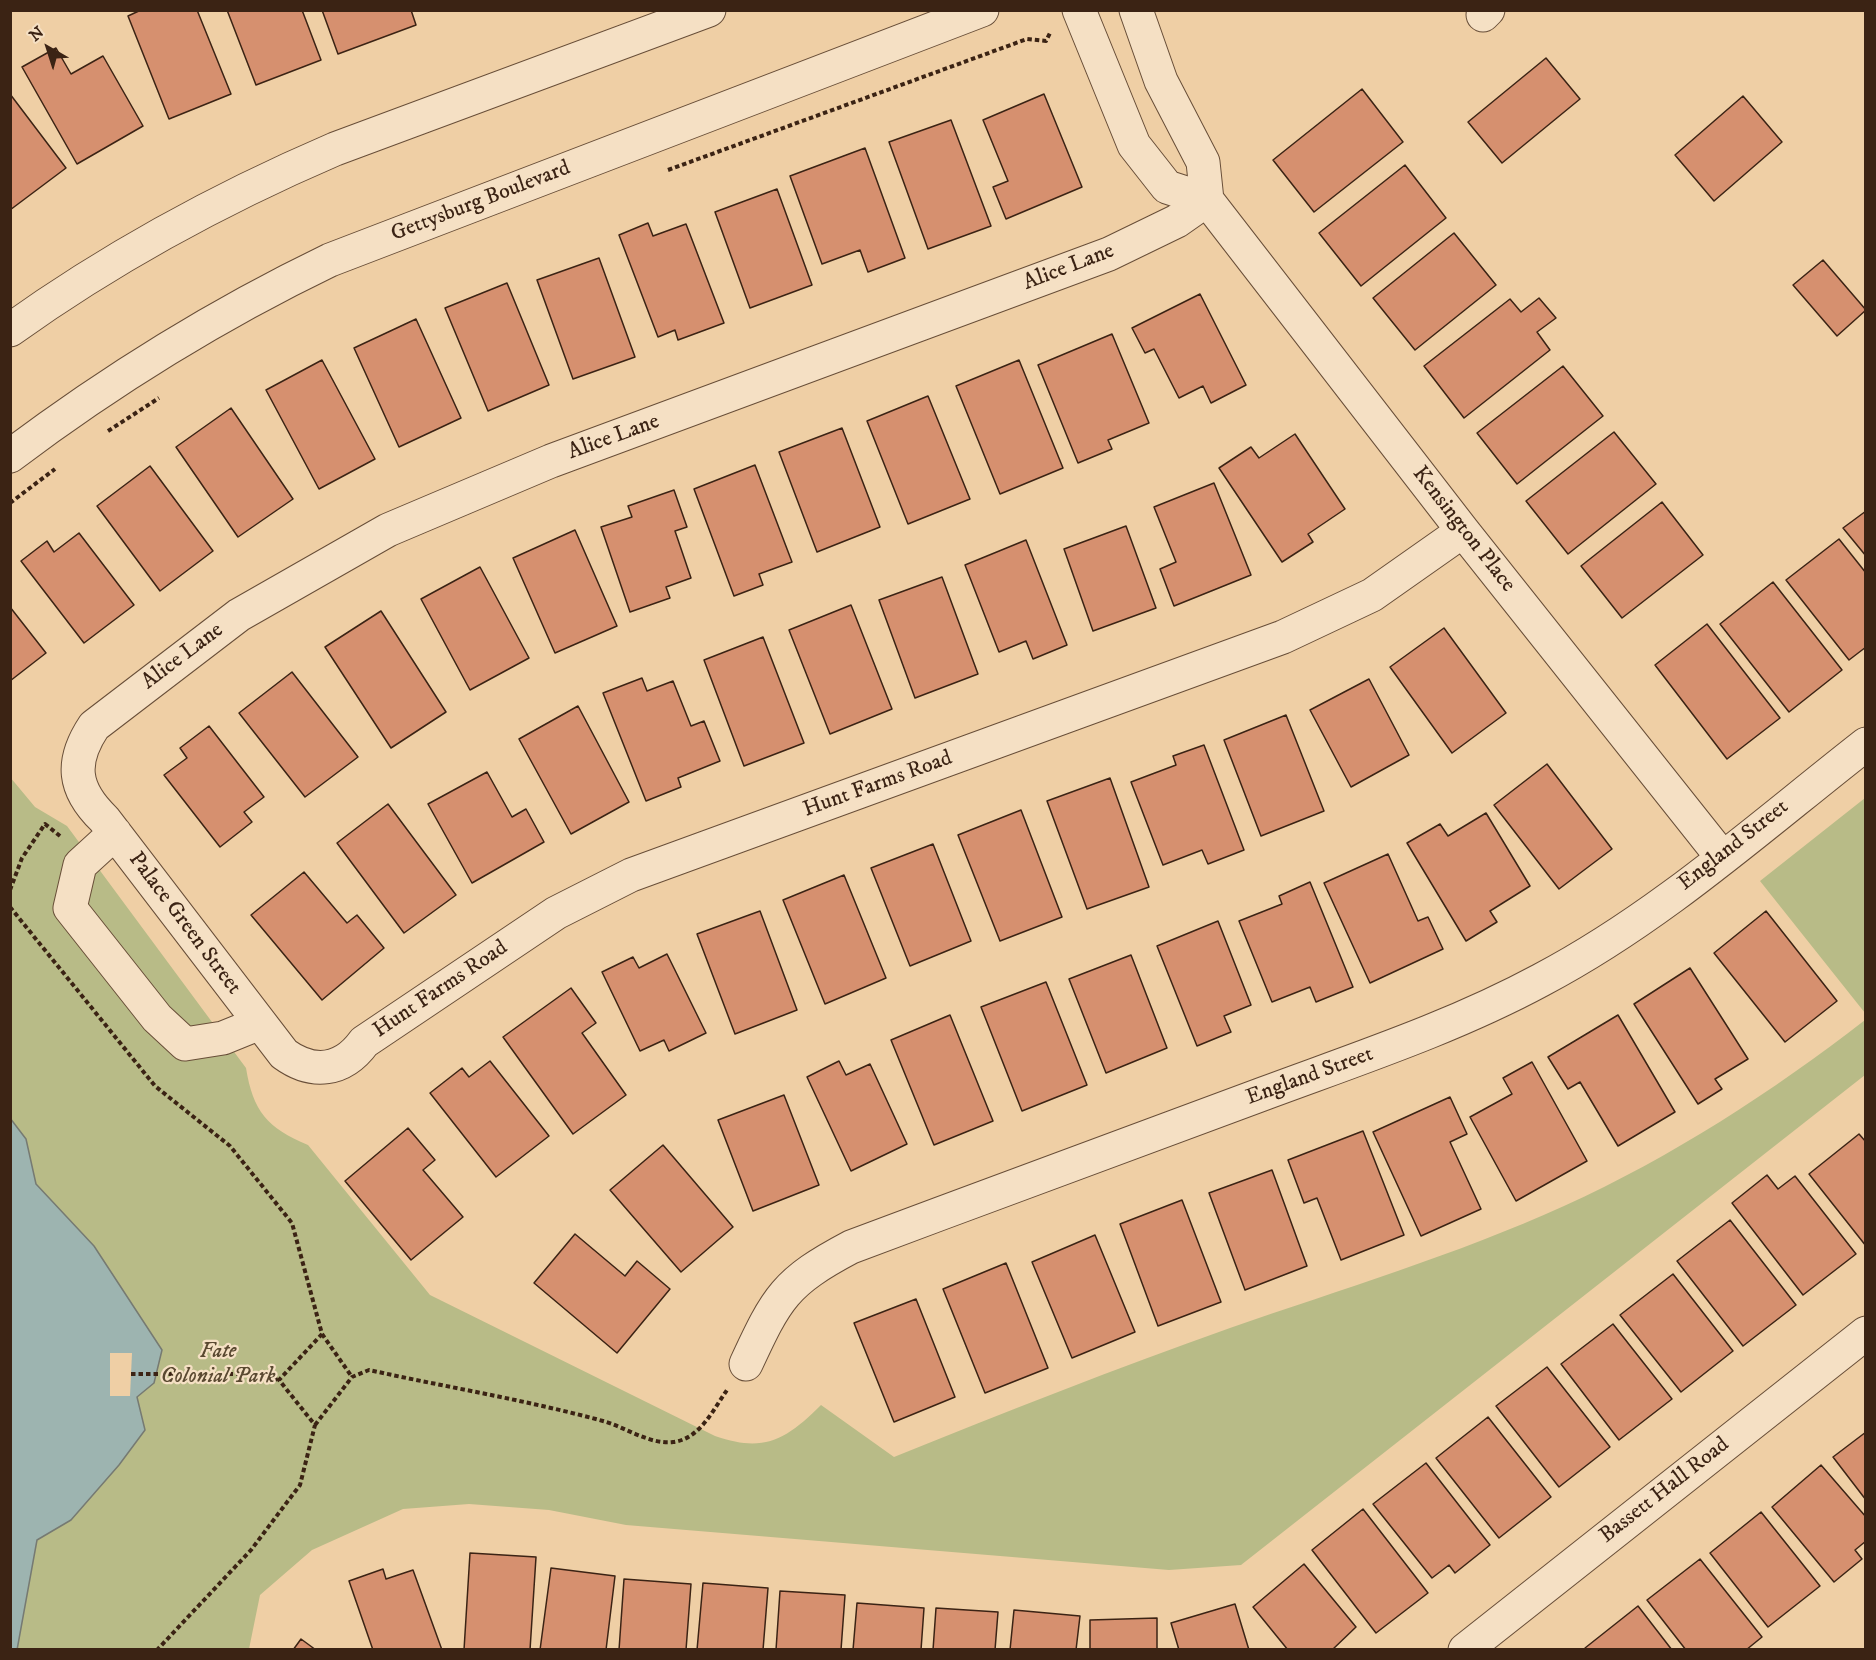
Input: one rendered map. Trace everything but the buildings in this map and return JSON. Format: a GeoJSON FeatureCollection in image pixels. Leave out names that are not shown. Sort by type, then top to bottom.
{"type":"FeatureCollection","features":[{"type":"Feature","properties":{"kind":"street"},"geometry":{"type":"LineString","coordinates":[[10,330],[108,264],[154,237],[287,169],[355,141],[709,10]]}},
{"type":"Feature","properties":{"kind":"street","name":"Gettysburg Boulevard"},"geometry":{"type":"LineString","coordinates":[[10,456],[149,358],[239,306],[330,260],[982,10]]}},
{"type":"Feature","properties":{"kind":"street"},"geometry":{"type":"LineString","coordinates":[[1080,13],[1134,145],[1167,187],[1207,200],[1203,162],[1161,81],[1136,10]]}},
{"type":"Feature","properties":{"kind":"street","name":"Kensington Place"},"geometry":{"type":"LineString","coordinates":[[1207,200],[1463,531],[1722,857]]}},
{"type":"Feature","properties":{"kind":"street","name":"Alice Lane"},"geometry":{"type":"LineString","coordinates":[[78,764],[82,744],[94,726],[230,622],[388,530],[550,462],[1109,254],[1177,221],[1207,200]]}},
{"type":"Feature","properties":{"kind":"street","name":"Hunt Farms Road"},"geometry":{"type":"LineString","coordinates":[[312,1068],[327,1068],[342,1063],[355,1055],[364,1042],[508,944],[556,913],[632,875],[1283,637],[1372,595],[1463,531]]}},
{"type":"Feature","properties":{"kind":"street","name":"England Street"},"geometry":{"type":"LineString","coordinates":[[746,1364],[769,1313],[786,1290],[813,1267],[851,1247],[1388,1048],[1541,981],[1600,946],[1722,857],[1866,744]]}},
{"type":"Feature","properties":{"kind":"street","name":"Palace Green Street"},"geometry":{"type":"LineString","coordinates":[[78,764],[80,786],[89,804],[115,833],[284,1054],[297,1064],[312,1068]]}},
{"type":"Feature","properties":{"kind":"street"},"geometry":{"type":"LineString","coordinates":[[115,833],[80,866],[70,908],[157,1018],[185,1044],[224,1038],[260,1023]]}},
{"type":"Feature","properties":{"kind":"street","name":"Bassett Hall Road"},"geometry":{"type":"LineString","coordinates":[[1465,1650],[1866,1333]]}},
{"type":"Feature","properties":{"kind":"path"},"geometry":{"type":"LineString","coordinates":[[659,173],[1027,39],[1046,41],[1052,29],[1080,13]]}},
{"type":"Feature","properties":{"kind":"path"},"geometry":{"type":"LineString","coordinates":[[98,438],[168,392]]}},
{"type":"Feature","properties":{"kind":"path"},"geometry":{"type":"LineString","coordinates":[[10,503],[61,464]]}},
{"type":"Feature","properties":{"kind":"path"},"geometry":{"type":"LineString","coordinates":[[10,890],[22,858],[45,824],[87,859]]}},
{"type":"Feature","properties":{"kind":"path"},"geometry":{"type":"LineString","coordinates":[[10,907],[155,1086],[230,1146],[292,1222],[322,1334],[352,1377]]}},
{"type":"Feature","properties":{"kind":"path"},"geometry":{"type":"LineString","coordinates":[[279,1380],[322,1334]]}},
{"type":"Feature","properties":{"kind":"path"},"geometry":{"type":"LineString","coordinates":[[157,1650],[251,1550],[300,1485],[315,1425],[352,1377],[369,1370],[604,1422],[650,1439],[672,1442],[688,1437],[700,1429],[746,1364]]}},
{"type":"Feature","properties":{"kind":"path"},"geometry":{"type":"LineString","coordinates":[[131,1374],[254,1374],[279,1380],[315,1425]]}},
{"type":"Feature","properties":{"kind":"green space","name":"Fate Colonial Park"},"geometry":{"type":"Polygon","coordinates":[[[10,777],[35,807],[67,826],[246,1068],[253,1096],[264,1116],[282,1132],[308,1145],[430,1295],[715,1436],[732,1441],[761,1443],[773,1440],[797,1427],[821,1405],[894,1457],[1145,1359],[1440,1256],[1564,1206],[1644,1166],[1720,1122],[1794,1073],[1865,1020],[1865,1075],[1241,1565],[1169,1570],[626,1525],[549,1510],[469,1504],[403,1509],[312,1550],[260,1595],[249,1649],[11,1649],[10,777]]]}},
{"type":"Feature","properties":{"kind":"green space"},"geometry":{"type":"Polygon","coordinates":[[[1865,798],[1865,1013],[1760,881],[1865,798]]]}},
{"type":"Feature","properties":{"kind":"water"},"geometry":{"type":"Polygon","coordinates":[[[10,1118],[26,1139],[36,1184],[94,1246],[162,1350],[154,1383],[137,1397],[145,1430],[119,1465],[71,1520],[37,1540],[17,1650],[10,1649],[10,1118]]]}},
{"type":"Feature","properties":{"kind":"pier"},"geometry":{"type":"Polygon","coordinates":[[[110,1353],[132,1353],[130,1396],[110,1396],[110,1353]]]}}]}
